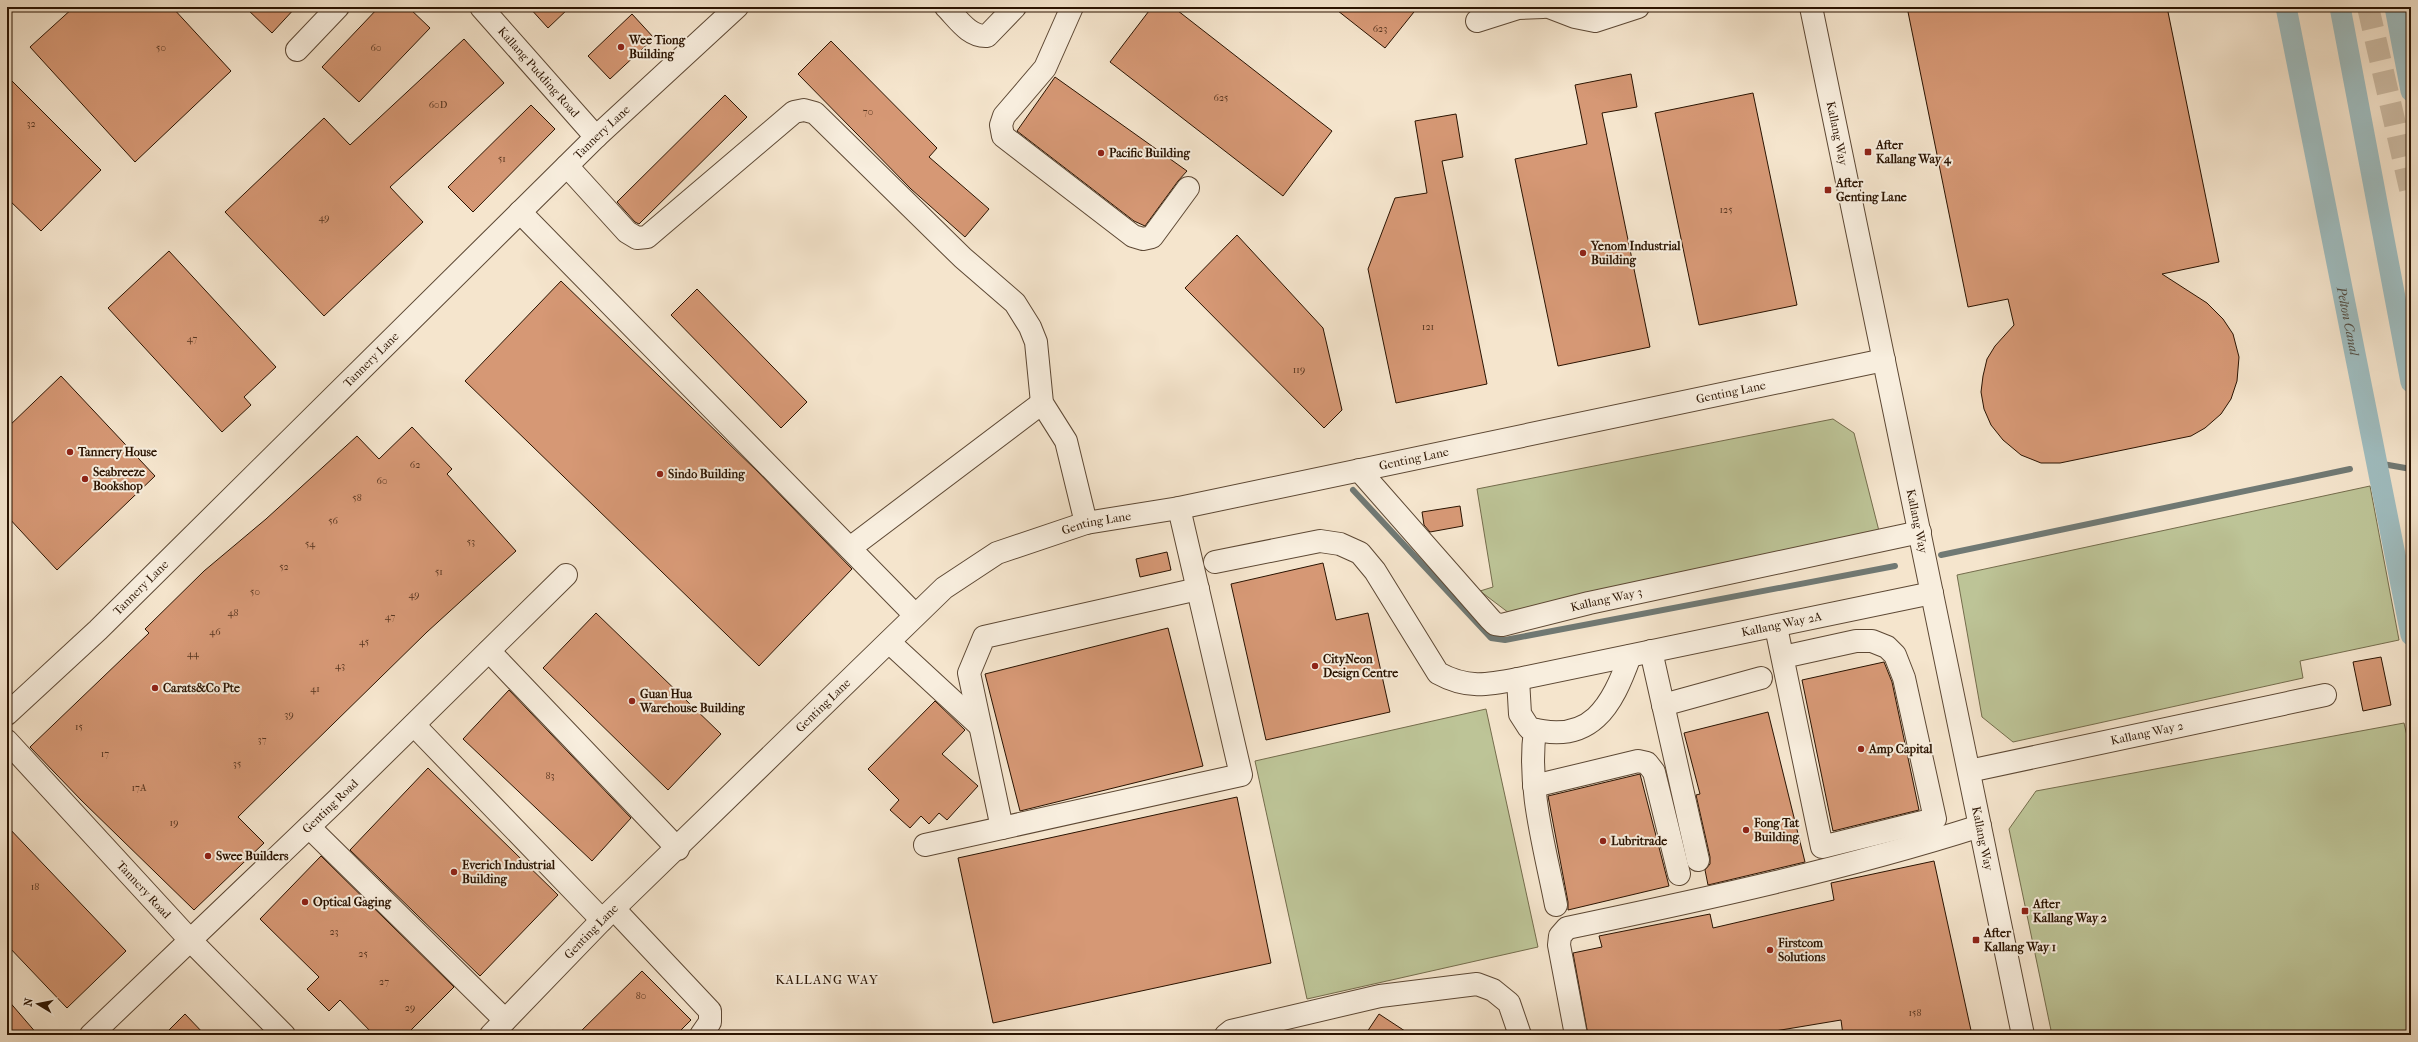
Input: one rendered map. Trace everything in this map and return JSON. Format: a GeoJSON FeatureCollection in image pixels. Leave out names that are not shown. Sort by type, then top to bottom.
{"type":"FeatureCollection","features":[{"type":"Feature","properties":{"kind":"street"},"geometry":{"type":"LineString","coordinates":[[297,50],[338,7]]}},
{"type":"Feature","properties":{"kind":"street","name":"Kallang Pudding Road"},"geometry":{"type":"LineString","coordinates":[[481,7],[596,136]]}},
{"type":"Feature","properties":{"kind":"street","name":"Tannery Lane"},"geometry":{"type":"LineString","coordinates":[[7,714],[104,624],[596,136],[737,7]]}},
{"type":"Feature","properties":{"kind":"street"},"geometry":{"type":"LineString","coordinates":[[946,7],[972,34],[987,36],[1016,7]]}},
{"type":"Feature","properties":{"kind":"street"},"geometry":{"type":"LineString","coordinates":[[1478,21],[1518,8],[1543,7]]}},
{"type":"Feature","properties":{"kind":"street"},"geometry":{"type":"LineString","coordinates":[[1549,7],[1575,17],[1595,21],[1638,7]]}},
{"type":"Feature","properties":{"kind":"street","name":"Kallang Way"},"geometry":{"type":"LineString","coordinates":[[1811,7],[2023,1035]]}},
{"type":"Feature","properties":{"kind":"street"},"geometry":{"type":"LineString","coordinates":[[1070,12],[1045,68],[1004,116],[1002,125],[1003,136],[1133,236],[1143,239],[1152,237],[1188,188]]}},
{"type":"Feature","properties":{"kind":"street"},"geometry":{"type":"LineString","coordinates":[[567,166],[627,232],[636,238],[647,237],[794,112],[804,110],[815,113],[963,258],[1015,303],[1030,327],[1036,342],[1042,403],[1066,441],[1086,523]]}},
{"type":"Feature","properties":{"kind":"street"},"geometry":{"type":"LineString","coordinates":[[520,212],[916,615]]}},
{"type":"Feature","properties":{"kind":"street","name":"Genting Lane"},"geometry":{"type":"LineString","coordinates":[[498,1027],[608,915],[678,849],[789,737],[944,588],[997,554],[1086,523],[1179,508],[1884,360]]}},
{"type":"Feature","properties":{"kind":"street"},"geometry":{"type":"LineString","coordinates":[[850,548],[1042,403]]}},
{"type":"Feature","properties":{"kind":"street","name":"Kallang Way 3"},"geometry":{"type":"LineString","coordinates":[[1359,470],[1490,619],[1495,624],[1502,625],[1596,601],[1921,539]]}},
{"type":"Feature","properties":{"kind":"street"},"geometry":{"type":"LineString","coordinates":[[925,845],[1242,775],[1179,508]]}},
{"type":"Feature","properties":{"kind":"street","name":"Kallang Way 2A"},"geometry":{"type":"LineString","coordinates":[[1215,562],[1320,541],[1340,544],[1360,553],[1375,571],[1438,674],[1452,681],[1473,686],[1518,679],[1776,627],[1930,584]]}},
{"type":"Feature","properties":{"kind":"street","name":"Genting Road"},"geometry":{"type":"LineString","coordinates":[[91,1035],[191,941],[414,726],[566,575]]}},
{"type":"Feature","properties":{"kind":"street"},"geometry":{"type":"LineString","coordinates":[[1002,828],[969,673],[984,637],[1198,588]]}},
{"type":"Feature","properties":{"kind":"street"},"geometry":{"type":"LineString","coordinates":[[1776,627],[1822,847],[1935,819],[1904,678],[1896,655],[1888,647],[1872,642],[1856,641],[1783,657]]}},
{"type":"Feature","properties":{"kind":"street"},"geometry":{"type":"LineString","coordinates":[[889,642],[980,726]]}},
{"type":"Feature","properties":{"kind":"street"},"geometry":{"type":"LineString","coordinates":[[489,651],[678,849]]}},
{"type":"Feature","properties":{"kind":"street"},"geometry":{"type":"LineString","coordinates":[[1641,653],[1663,705],[1698,860]]}},
{"type":"Feature","properties":{"kind":"street"},"geometry":{"type":"LineString","coordinates":[[1518,679],[1520,714],[1529,728],[1545,733],[1578,729],[1598,718],[1618,690],[1641,653]]}},
{"type":"Feature","properties":{"kind":"street"},"geometry":{"type":"LineString","coordinates":[[1663,705],[1761,678]]}},
{"type":"Feature","properties":{"kind":"street","name":"Kallang Way 2"},"geometry":{"type":"LineString","coordinates":[[1969,771],[2325,695]]}},
{"type":"Feature","properties":{"kind":"street"},"geometry":{"type":"LineString","coordinates":[[414,726],[608,915],[710,1011],[710,1022],[701,1035]]}},
{"type":"Feature","properties":{"kind":"street"},"geometry":{"type":"LineString","coordinates":[[1535,730],[1532,751],[1534,786],[1556,905]]}},
{"type":"Feature","properties":{"kind":"street","name":"Tannery Road"},"geometry":{"type":"LineString","coordinates":[[7,741],[191,941],[284,1035]]}},
{"type":"Feature","properties":{"kind":"street"},"geometry":{"type":"LineString","coordinates":[[1534,786],[1638,761],[1647,763],[1654,772],[1679,874]]}},
{"type":"Feature","properties":{"kind":"street"},"geometry":{"type":"LineString","coordinates":[[1576,1035],[1559,944],[1560,936],[1568,928],[1710,899],[1832,868],[1980,826]]}},
{"type":"Feature","properties":{"kind":"street"},"geometry":{"type":"LineString","coordinates":[[309,827],[498,1027]]}},
{"type":"Feature","properties":{"kind":"street"},"geometry":{"type":"LineString","coordinates":[[1226,1035],[1231,1031],[1380,996],[1477,984],[1493,990],[1510,1003],[1520,1035]]}},
{"type":"Feature","properties":{"kind":"green space"},"geometry":{"type":"Polygon","coordinates":[[[1833,419],[1854,433],[1879,531],[1509,613],[1480,591],[1493,587],[1477,489],[1833,419]]]}},
{"type":"Feature","properties":{"kind":"green space"},"geometry":{"type":"Polygon","coordinates":[[[2370,486],[2399,640],[2300,661],[2303,678],[2013,742],[1982,717],[1957,575],[2370,486]]]}},
{"type":"Feature","properties":{"kind":"green space"},"geometry":{"type":"Polygon","coordinates":[[[1486,709],[1538,947],[1307,999],[1255,761],[1486,709]]]}},
{"type":"Feature","properties":{"kind":"green space"},"geometry":{"type":"Polygon","coordinates":[[[2404,723],[2411,753],[2411,1035],[2052,1035],[2009,829],[2036,791],[2404,723]]]}},
{"type":"Feature","properties":{"kind":"building"},"geometry":{"type":"Polygon","coordinates":[[[74,7],[172,7],[231,71],[135,162],[30,47],[74,7]]]}},
{"type":"Feature","properties":{"kind":"building"},"geometry":{"type":"Polygon","coordinates":[[[245,7],[296,7],[272,33],[245,7]]]}},
{"type":"Feature","properties":{"kind":"building"},"geometry":{"type":"Polygon","coordinates":[[[379,7],[408,7],[430,28],[359,102],[322,67],[379,7]]]}},
{"type":"Feature","properties":{"kind":"building"},"geometry":{"type":"Polygon","coordinates":[[[529,7],[570,7],[548,28],[529,7]]]}},
{"type":"Feature","properties":{"kind":"building"},"geometry":{"type":"Polygon","coordinates":[[[1152,7],[1173,7],[1332,131],[1283,196],[1110,62],[1152,7]]]}},
{"type":"Feature","properties":{"kind":"building"},"geometry":{"type":"Polygon","coordinates":[[[1333,7],[1418,7],[1385,48],[1333,7]]]}},
{"type":"Feature","properties":{"kind":"building"},"geometry":{"type":"Polygon","coordinates":[[[1907,7],[2167,7],[2219,262],[2162,274],[2207,303],[2223,319],[2233,334],[2239,357],[2237,381],[2231,399],[2221,414],[2205,428],[2191,436],[2060,463],[2041,463],[2021,455],[2003,440],[1991,425],[1984,409],[1981,392],[1983,376],[1987,359],[1995,346],[2014,325],[2008,299],[1968,307],[1907,7]]]}},
{"type":"Feature","properties":{"kind":"building","name":"Wee Tiong Building"},"geometry":{"type":"Polygon","coordinates":[[[632,14],[654,38],[610,79],[588,56],[632,14]]]}},
{"type":"Feature","properties":{"kind":"building"},"geometry":{"type":"Polygon","coordinates":[[[464,39],[504,83],[390,187],[423,222],[324,316],[225,212],[324,118],[350,145],[464,39]]]}},
{"type":"Feature","properties":{"kind":"building"},"geometry":{"type":"Polygon","coordinates":[[[831,41],[937,148],[929,157],[989,209],[965,237],[911,189],[798,74],[831,41]]]}},
{"type":"Feature","properties":{"kind":"building","name":"Yenom Industrial Building"},"geometry":{"type":"Polygon","coordinates":[[[1631,74],[1637,107],[1602,113],[1650,347],[1558,366],[1515,159],[1587,144],[1575,85],[1631,74]]]}},
{"type":"Feature","properties":{"kind":"building"},"geometry":{"type":"Polygon","coordinates":[[[7,76],[101,170],[41,231],[7,198],[7,76]]]}},
{"type":"Feature","properties":{"kind":"building","name":"Pacific Building"},"geometry":{"type":"Polygon","coordinates":[[[1055,77],[1187,171],[1145,226],[1134,221],[1017,131],[1055,77]]]}},
{"type":"Feature","properties":{"kind":"building"},"geometry":{"type":"Polygon","coordinates":[[[1753,93],[1797,305],[1699,325],[1655,113],[1753,93]]]}},
{"type":"Feature","properties":{"kind":"building"},"geometry":{"type":"Polygon","coordinates":[[[725,95],[747,117],[639,224],[635,222],[617,202],[725,95]]]}},
{"type":"Feature","properties":{"kind":"building"},"geometry":{"type":"Polygon","coordinates":[[[531,105],[555,129],[473,212],[448,187],[531,105]]]}},
{"type":"Feature","properties":{"kind":"building"},"geometry":{"type":"Polygon","coordinates":[[[1456,114],[1463,157],[1442,161],[1487,384],[1396,403],[1368,269],[1395,198],[1427,193],[1415,121],[1456,114]]]}},
{"type":"Feature","properties":{"kind":"building"},"geometry":{"type":"Polygon","coordinates":[[[1237,235],[1323,328],[1342,410],[1324,428],[1185,288],[1237,235]]]}},
{"type":"Feature","properties":{"kind":"building"},"geometry":{"type":"Polygon","coordinates":[[[169,251],[276,367],[244,397],[251,405],[222,432],[108,308],[169,251]]]}},
{"type":"Feature","properties":{"kind":"building","name":"Sindo Building"},"geometry":{"type":"Polygon","coordinates":[[[561,281],[757,471],[852,569],[759,666],[465,381],[561,281]]]}},
{"type":"Feature","properties":{"kind":"building"},"geometry":{"type":"Polygon","coordinates":[[[697,289],[807,402],[781,428],[671,315],[697,289]]]}},
{"type":"Feature","properties":{"kind":"building","name":"Tannery House"},"geometry":{"type":"Polygon","coordinates":[[[61,376],[155,476],[57,570],[7,516],[7,428],[61,376]]]}},
{"type":"Feature","properties":{"kind":"building"},"geometry":{"type":"Polygon","coordinates":[[[412,427],[452,469],[447,474],[516,551],[427,632],[238,817],[264,843],[194,910],[82,801],[30,747],[149,633],[145,629],[204,571],[266,519],[357,436],[379,459],[412,427]]]}},
{"type":"Feature","properties":{"kind":"building"},"geometry":{"type":"Polygon","coordinates":[[[1460,506],[1463,526],[1430,532],[1424,525],[1422,512],[1460,506]]]}},
{"type":"Feature","properties":{"kind":"building"},"geometry":{"type":"Polygon","coordinates":[[[1167,552],[1171,570],[1140,577],[1136,559],[1167,552]]]}},
{"type":"Feature","properties":{"kind":"building","name":"CityNeon Design Centre"},"geometry":{"type":"Polygon","coordinates":[[[1323,563],[1336,620],[1368,613],[1390,712],[1266,740],[1231,584],[1323,563]]]}},
{"type":"Feature","properties":{"kind":"building","name":"Guan Hua Warehouse Building"},"geometry":{"type":"Polygon","coordinates":[[[596,613],[721,734],[668,790],[543,668],[596,613]]]}},
{"type":"Feature","properties":{"kind":"building"},"geometry":{"type":"Polygon","coordinates":[[[1168,628],[1203,766],[1020,811],[985,674],[1168,628]]]}},
{"type":"Feature","properties":{"kind":"building"},"geometry":{"type":"Polygon","coordinates":[[[2381,657],[2391,705],[2363,711],[2353,662],[2381,657]]]}},
{"type":"Feature","properties":{"kind":"building","name":"Amp Capital"},"geometry":{"type":"Polygon","coordinates":[[[1884,662],[1892,682],[1919,810],[1833,831],[1802,680],[1884,662]]]}},
{"type":"Feature","properties":{"kind":"building"},"geometry":{"type":"Polygon","coordinates":[[[509,690],[631,818],[592,861],[463,739],[509,690]]]}},
{"type":"Feature","properties":{"kind":"building"},"geometry":{"type":"Polygon","coordinates":[[[935,701],[965,730],[942,754],[978,786],[947,820],[939,813],[929,824],[921,816],[910,828],[890,810],[899,800],[868,769],[935,701]]]}},
{"type":"Feature","properties":{"kind":"building","name":"Fong Tat Building"},"geometry":{"type":"Polygon","coordinates":[[[1768,712],[1805,862],[1708,885],[1705,870],[1710,864],[1710,857],[1696,795],[1700,794],[1684,733],[1768,712]]]}},
{"type":"Feature","properties":{"kind":"building","name":"Everich Industrial Building"},"geometry":{"type":"Polygon","coordinates":[[[428,768],[558,895],[480,976],[350,850],[428,768]]]}},
{"type":"Feature","properties":{"kind":"building","name":"Lubritrade"},"geometry":{"type":"Polygon","coordinates":[[[1640,774],[1669,886],[1568,910],[1568,902],[1548,796],[1640,774]]]}},
{"type":"Feature","properties":{"kind":"building"},"geometry":{"type":"Polygon","coordinates":[[[1237,797],[1271,963],[993,1023],[958,858],[1237,797]]]}},
{"type":"Feature","properties":{"kind":"building"},"geometry":{"type":"Polygon","coordinates":[[[7,826],[126,951],[67,1008],[7,945],[7,826]]]}},
{"type":"Feature","properties":{"kind":"building"},"geometry":{"type":"Polygon","coordinates":[[[321,856],[454,987],[406,1035],[374,1035],[340,1000],[329,1011],[307,989],[319,977],[260,919],[321,856]]]}},
{"type":"Feature","properties":{"kind":"building","name":"Firstcom Solutions"},"geometry":{"type":"Polygon","coordinates":[[[1934,861],[1972,1035],[1843,1035],[1841,1020],[1751,1035],[1588,1035],[1573,953],[1602,947],[1599,936],[1710,914],[1713,928],[1834,900],[1831,883],[1934,861]]]}},
{"type":"Feature","properties":{"kind":"building"},"geometry":{"type":"Polygon","coordinates":[[[642,971],[691,1020],[676,1035],[577,1035],[642,971]]]}},
{"type":"Feature","properties":{"kind":"building"},"geometry":{"type":"Polygon","coordinates":[[[7,999],[38,1035],[7,1035],[7,999]]]}},
{"type":"Feature","properties":{"kind":"building"},"geometry":{"type":"Polygon","coordinates":[[[185,1014],[205,1035],[164,1035],[185,1014]]]}},
{"type":"Feature","properties":{"kind":"building"},"geometry":{"type":"Polygon","coordinates":[[[1379,1014],[1411,1035],[1365,1035],[1379,1014]]]}},
{"type":"Feature","properties":{"kind":"waterway","name":"Pelton Canal"},"geometry":{"type":"LineString","coordinates":[[2286,7],[2411,635]]}},
{"type":"Feature","properties":{"kind":"waterway","name":"Pelton Canal"},"geometry":{"type":"LineString","coordinates":[[2340,7],[2411,382]]}},
{"type":"Feature","properties":{"kind":"waterway","name":"Pelton Canal"},"geometry":{"type":"LineString","coordinates":[[2395,7],[2411,91]]}},
{"type":"Feature","properties":{"kind":"waterway"},"geometry":{"type":"LineString","coordinates":[[2377,463],[2411,469]]}},
{"type":"Feature","properties":{"kind":"waterway"},"geometry":{"type":"LineString","coordinates":[[1941,555],[2350,469]]}},
{"type":"Feature","properties":{"kind":"waterway"},"geometry":{"type":"LineString","coordinates":[[1353,490],[1491,638],[1505,640],[1895,566]]}},
{"type":"Feature","properties":{"kind":"tunnel"},"geometry":{"type":"LineString","coordinates":[[2368,7],[2411,193]]}},
{"type":"Feature","properties":{"kind":"place","name":"Wee Tiong Building"},"geometry":{"type":"Point","coordinates":[621,47]}},
{"type":"Feature","properties":{"kind":"place","name":"After Kallang Way 4"},"geometry":{"type":"Point","coordinates":[1868,152]}},
{"type":"Feature","properties":{"kind":"place","name":"Pacific Building"},"geometry":{"type":"Point","coordinates":[1101,153]}},
{"type":"Feature","properties":{"kind":"place","name":"After Genting Lane"},"geometry":{"type":"Point","coordinates":[1828,190]}},
{"type":"Feature","properties":{"kind":"place","name":"Yenom Industrial Building"},"geometry":{"type":"Point","coordinates":[1583,253]}},
{"type":"Feature","properties":{"kind":"place","name":"Tannery House"},"geometry":{"type":"Point","coordinates":[70,452]}},
{"type":"Feature","properties":{"kind":"place","name":"Sindo Building"},"geometry":{"type":"Point","coordinates":[660,474]}},
{"type":"Feature","properties":{"kind":"place","name":"Seabreeze Bookshop"},"geometry":{"type":"Point","coordinates":[85,479]}},
{"type":"Feature","properties":{"kind":"place","name":"CityNeon Design Centre"},"geometry":{"type":"Point","coordinates":[1315,666]}},
{"type":"Feature","properties":{"kind":"place","name":"Carats&Co Pte"},"geometry":{"type":"Point","coordinates":[155,688]}},
{"type":"Feature","properties":{"kind":"place","name":"Guan Hua Warehouse Building"},"geometry":{"type":"Point","coordinates":[632,701]}},
{"type":"Feature","properties":{"kind":"place","name":"Amp Capital"},"geometry":{"type":"Point","coordinates":[1861,749]}},
{"type":"Feature","properties":{"kind":"place","name":"Fong Tat Building"},"geometry":{"type":"Point","coordinates":[1746,830]}},
{"type":"Feature","properties":{"kind":"place","name":"Lubritrade"},"geometry":{"type":"Point","coordinates":[1603,841]}},
{"type":"Feature","properties":{"kind":"place","name":"Swee Builders"},"geometry":{"type":"Point","coordinates":[208,856]}},
{"type":"Feature","properties":{"kind":"place","name":"Everich Industrial Building"},"geometry":{"type":"Point","coordinates":[454,872]}},
{"type":"Feature","properties":{"kind":"place","name":"Optical Gaging"},"geometry":{"type":"Point","coordinates":[305,902]}},
{"type":"Feature","properties":{"kind":"place","name":"After Kallang Way 2"},"geometry":{"type":"Point","coordinates":[2025,911]}},
{"type":"Feature","properties":{"kind":"place","name":"After Kallang Way 1"},"geometry":{"type":"Point","coordinates":[1976,940]}},
{"type":"Feature","properties":{"kind":"place","name":"Firstcom Solutions"},"geometry":{"type":"Point","coordinates":[1770,950]}},
{"type":"Feature","properties":{"kind":"district","name":"KALLANG WAY"},"geometry":{"type":"Point","coordinates":[827,979]}}]}
